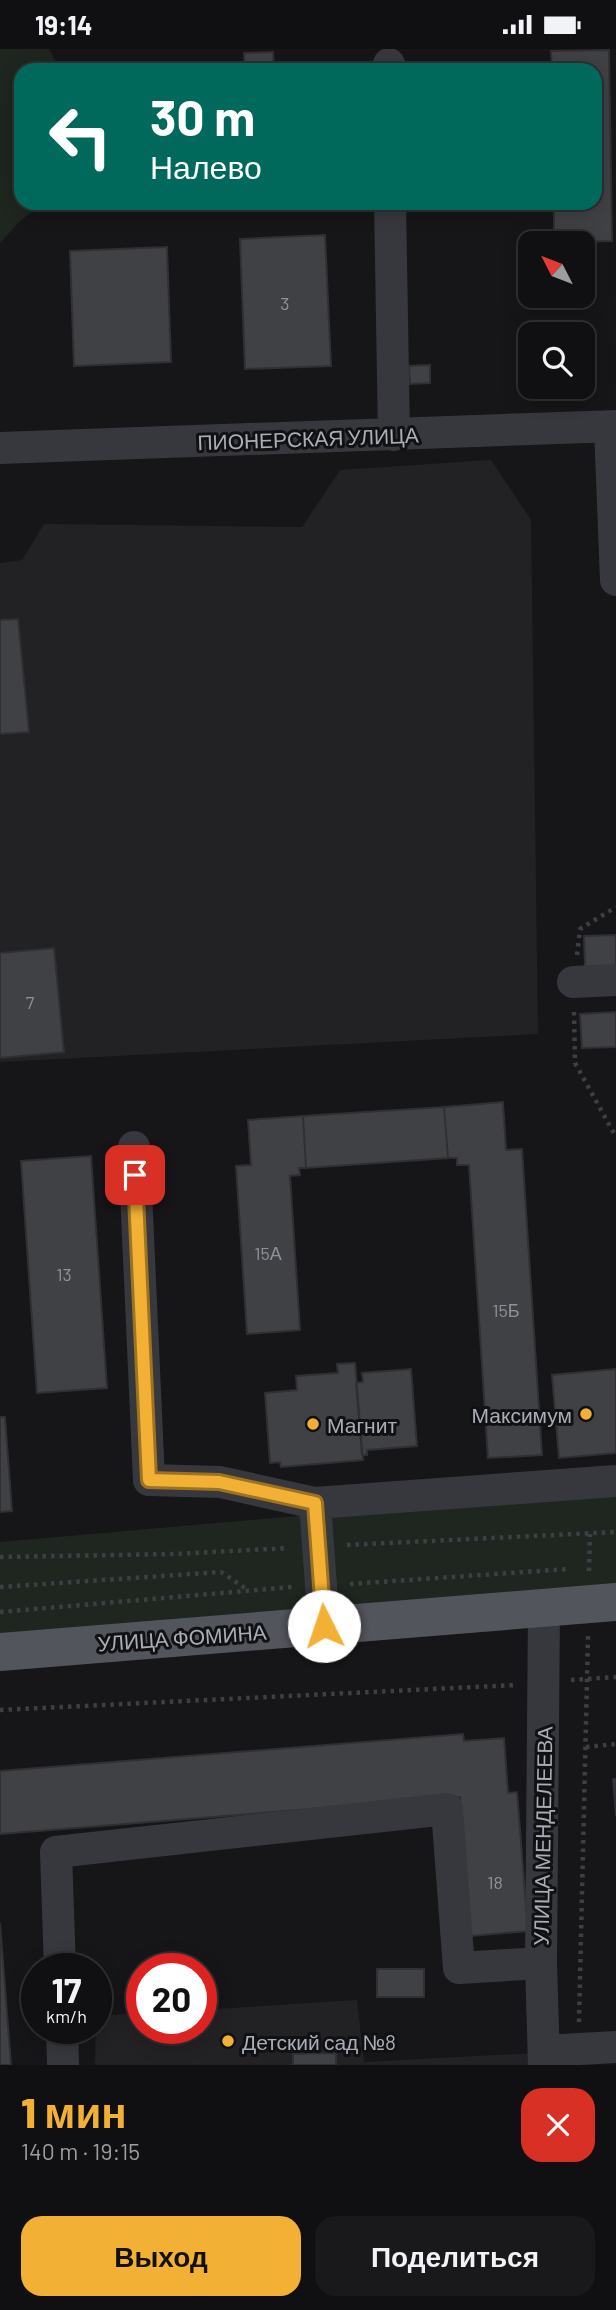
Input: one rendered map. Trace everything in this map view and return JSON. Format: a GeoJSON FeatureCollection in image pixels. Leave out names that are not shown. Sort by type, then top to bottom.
{"type":"FeatureCollection","features":[{"type":"Feature","properties":{"kind":"main road","name":"УЛИЦА ФОМИНА"},"geometry":{"type":"LineString","coordinates":[[0,1651],[602,1604]]}},
{"type":"Feature","properties":{"kind":"street"},"geometry":{"type":"LineString","coordinates":[[390,210],[394,435]]}},
{"type":"Feature","properties":{"kind":"street"},"geometry":{"type":"LineString","coordinates":[[613,427],[616,580]]}},
{"type":"Feature","properties":{"kind":"street","name":"ПИОНЕРСКАЯ УЛИЦА"},"geometry":{"type":"LineString","coordinates":[[0,448],[613,427]]}},
{"type":"Feature","properties":{"kind":"street"},"geometry":{"type":"LineString","coordinates":[[573,982],[616,980]]}},
{"type":"Feature","properties":{"kind":"street"},"geometry":{"type":"LineString","coordinates":[[134,1147],[149,1480],[219,1482],[315,1503],[616,1481]]}},
{"type":"Feature","properties":{"kind":"street"},"geometry":{"type":"LineString","coordinates":[[315,1503],[324,1626]]}},
{"type":"Feature","properties":{"kind":"street","name":"УЛИЦА МЕНДЕЛЕЕВА"},"geometry":{"type":"LineString","coordinates":[[544,1607],[541,1963],[544,2058]]}},
{"type":"Feature","properties":{"kind":"street"},"geometry":{"type":"LineString","coordinates":[[59,1953],[56,1852],[447,1809],[459,1968],[541,1963]]}},
{"type":"Feature","properties":{"kind":"street"},"geometry":{"type":"LineString","coordinates":[[62,2044],[63,2065]]}},
{"type":"Feature","properties":{"kind":"street"},"geometry":{"type":"LineString","coordinates":[[544,2058],[578,2049],[616,2047]]}},
{"type":"Feature","properties":{"kind":"path"},"geometry":{"type":"LineString","coordinates":[[616,907],[580,929],[573,982],[575,1063],[616,1137]]}},
{"type":"Feature","properties":{"kind":"path"},"geometry":{"type":"LineString","coordinates":[[0,1557],[174,1554],[616,1532]]}},
{"type":"Feature","properties":{"kind":"path"},"geometry":{"type":"LineString","coordinates":[[578,2049],[587,1679],[602,1604],[590,1534]]}},
{"type":"Feature","properties":{"kind":"path"},"geometry":{"type":"LineString","coordinates":[[0,1587],[221,1571],[248,1590]]}},
{"type":"Feature","properties":{"kind":"path"},"geometry":{"type":"LineString","coordinates":[[0,1710],[616,1677]]}},
{"type":"Feature","properties":{"kind":"path"},"geometry":{"type":"LineString","coordinates":[[586,1747],[616,1744]]}},
{"type":"Feature","properties":{"kind":"shaded area"},"geometry":{"type":"Polygon","coordinates":[[[0,49],[49,49],[56,63],[14,63],[14,210],[34,210],[0,243],[0,49]]]}},
{"type":"Feature","properties":{"kind":"shaded area"},"geometry":{"type":"Polygon","coordinates":[[[491,460],[531,520],[538,1034],[0,1062],[0,563],[22,560],[44,524],[302,527],[340,470],[491,460]]]}},
{"type":"Feature","properties":{"kind":"shaded area"},"geometry":{"type":"Polygon","coordinates":[[[616,1488],[616,1590],[0,1636],[0,1542],[616,1488]]]}},
{"type":"Feature","properties":{"kind":"shaded area","name":"Детский сад №8"},"geometry":{"type":"Polygon","coordinates":[[[357,2000],[364,2062],[534,2053],[533,2065],[95,2065],[95,2044],[112,2044],[112,2015],[126,2014],[126,2044],[217,2044],[217,2009],[357,2000]]]}},
{"type":"Feature","properties":{"kind":"building"},"geometry":{"type":"Polygon","coordinates":[[[609,50],[612,241],[595,241],[595,231],[554,231],[554,210],[602,210],[602,63],[552,63],[551,51],[609,50]]]}},
{"type":"Feature","properties":{"kind":"building"},"geometry":{"type":"Polygon","coordinates":[[[273,52],[274,63],[245,63],[244,53],[273,52]]]}},
{"type":"Feature","properties":{"kind":"building"},"geometry":{"type":"Polygon","coordinates":[[[325,235],[331,366],[245,369],[240,239],[325,235]]]}},
{"type":"Feature","properties":{"kind":"building"},"geometry":{"type":"Polygon","coordinates":[[[167,247],[171,362],[74,366],[70,251],[167,247]]]}},
{"type":"Feature","properties":{"kind":"building"},"geometry":{"type":"Polygon","coordinates":[[[430,365],[430,383],[410,384],[409,366],[430,365]]]}},
{"type":"Feature","properties":{"kind":"building"},"geometry":{"type":"Polygon","coordinates":[[[18,619],[29,732],[0,734],[0,620],[18,619]]]}},
{"type":"Feature","properties":{"kind":"building"},"geometry":{"type":"Polygon","coordinates":[[[616,935],[616,966],[585,967],[584,936],[616,935]]]}},
{"type":"Feature","properties":{"kind":"building"},"geometry":{"type":"Polygon","coordinates":[[[54,948],[64,1052],[0,1058],[0,953],[54,948]]]}},
{"type":"Feature","properties":{"kind":"building"},"geometry":{"type":"Polygon","coordinates":[[[616,1012],[616,1047],[582,1048],[580,1014],[616,1012]]]}},
{"type":"Feature","properties":{"kind":"building"},"geometry":{"type":"Polygon","coordinates":[[[503,1102],[506,1150],[522,1149],[542,1455],[488,1458],[469,1165],[457,1165],[457,1158],[448,1158],[444,1107],[503,1102]]]}},
{"type":"Feature","properties":{"kind":"building"},"geometry":{"type":"Polygon","coordinates":[[[444,1107],[448,1158],[306,1168],[303,1116],[444,1107]]]}},
{"type":"Feature","properties":{"kind":"building"},"geometry":{"type":"Polygon","coordinates":[[[303,1116],[306,1168],[299,1168],[300,1175],[290,1176],[300,1330],[247,1334],[236,1166],[251,1165],[248,1120],[303,1116]]]}},
{"type":"Feature","properties":{"kind":"building"},"geometry":{"type":"Polygon","coordinates":[[[91,1156],[107,1388],[37,1393],[21,1161],[91,1156]]]}},
{"type":"Feature","properties":{"kind":"building","name":"Магнит"},"geometry":{"type":"Polygon","coordinates":[[[355,1363],[363,1460],[281,1467],[280,1462],[270,1463],[265,1393],[297,1390],[296,1376],[338,1373],[337,1364],[355,1363]]]}},
{"type":"Feature","properties":{"kind":"building"},"geometry":{"type":"Polygon","coordinates":[[[411,1369],[417,1446],[367,1450],[367,1455],[362,1455],[356,1383],[363,1382],[362,1373],[411,1369]]]}},
{"type":"Feature","properties":{"kind":"building","name":"Максимум"},"geometry":{"type":"Polygon","coordinates":[[[616,1369],[616,1453],[559,1458],[552,1375],[616,1369]]]}},
{"type":"Feature","properties":{"kind":"building"},"geometry":{"type":"Polygon","coordinates":[[[0,1417],[5,1417],[12,1511],[0,1512],[0,1417]]]}},
{"type":"Feature","properties":{"kind":"building"},"geometry":{"type":"Polygon","coordinates":[[[463,1734],[464,1741],[504,1738],[508,1793],[517,1792],[528,1931],[471,1936],[460,1797],[0,1834],[0,1771],[463,1734]]]}},
{"type":"Feature","properties":{"kind":"building"},"geometry":{"type":"Polygon","coordinates":[[[613,1779],[616,1779],[616,1816],[613,1779]]]}},
{"type":"Feature","properties":{"kind":"building"},"geometry":{"type":"Polygon","coordinates":[[[0,1923],[11,2065],[0,2065],[0,1923]]]}},
{"type":"Feature","properties":{"kind":"building"},"geometry":{"type":"Polygon","coordinates":[[[377,1969],[424,1969],[424,1997],[377,1997],[377,1969]]]}},
{"type":"Feature","properties":{"kind":"building"},"geometry":{"type":"Polygon","coordinates":[[[336,2053],[336,2065],[293,2065],[293,2054],[336,2053]]]}},
{"type":"Feature","properties":{"kind":"place","name":"Максимум"},"geometry":{"type":"Point","coordinates":[586,1414]}},
{"type":"Feature","properties":{"kind":"place","name":"Магнит"},"geometry":{"type":"Point","coordinates":[313,1424]}},
{"type":"Feature","properties":{"kind":"place","name":"Детский сад №8"},"geometry":{"type":"Point","coordinates":[228,2041]}},
{"type":"Feature","properties":{"kind":"route"},"geometry":{"type":"LineString","coordinates":[[135,1175],[149,1480],[219,1482],[315,1503],[324,1626]]}}]}
